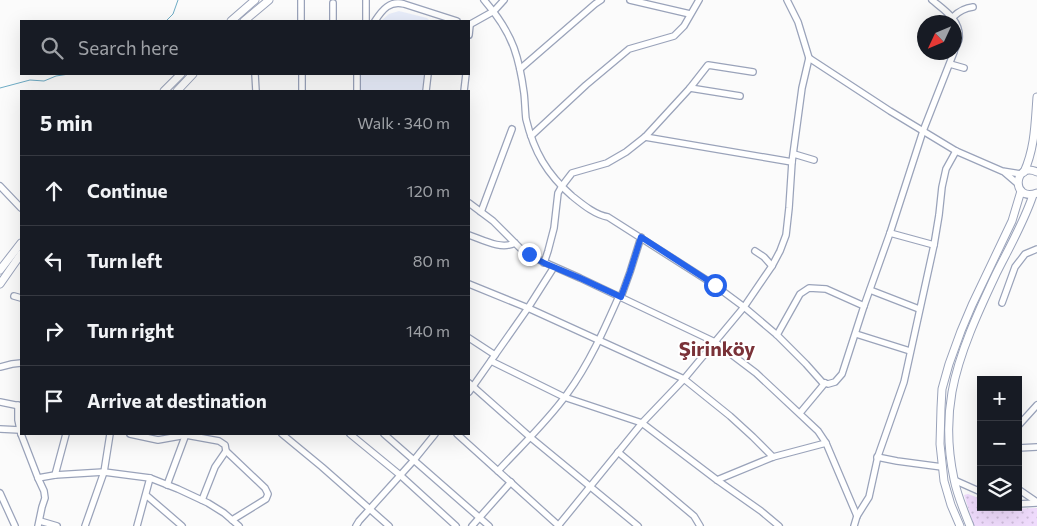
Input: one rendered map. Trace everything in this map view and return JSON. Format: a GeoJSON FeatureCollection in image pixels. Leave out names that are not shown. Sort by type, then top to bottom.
{"type":"FeatureCollection","features":[{"type":"Feature","properties":{"kind":"main road"},"geometry":{"type":"LineString","coordinates":[[232,20],[255,0]]}},
{"type":"Feature","properties":{"kind":"main road"},"geometry":{"type":"LineString","coordinates":[[245,20],[269,0]]}},
{"type":"Feature","properties":{"kind":"main road"},"geometry":{"type":"LineString","coordinates":[[165,90],[180,75]]}},
{"type":"Feature","properties":{"kind":"main road"},"geometry":{"type":"LineString","coordinates":[[178,90],[192,75]]}},
{"type":"Feature","properties":{"kind":"main road"},"geometry":{"type":"LineString","coordinates":[[960,526],[946,489],[942,467],[940,408],[942,389],[949,364],[972,305],[1012,220],[1019,188],[1018,180],[1029,161],[1032,151],[1037,97]]}},
{"type":"Feature","properties":{"kind":"main road"},"geometry":{"type":"LineString","coordinates":[[1022,173],[1031,170],[1037,172]]}},
{"type":"Feature","properties":{"kind":"main road"},"geometry":{"type":"LineString","coordinates":[[1019,188],[1026,195],[1036,194]]}},
{"type":"Feature","properties":{"kind":"main road"},"geometry":{"type":"LineString","coordinates":[[970,526],[954,480],[950,444],[952,391],[971,331],[1036,194]]}},
{"type":"Feature","properties":{"kind":"main road"},"geometry":{"type":"LineString","coordinates":[[0,270],[20,243]]}},
{"type":"Feature","properties":{"kind":"main road"},"geometry":{"type":"LineString","coordinates":[[0,284],[20,255]]}},
{"type":"Feature","properties":{"kind":"street"},"geometry":{"type":"LineString","coordinates":[[301,0],[301,20]]}},
{"type":"Feature","properties":{"kind":"street"},"geometry":{"type":"LineString","coordinates":[[366,0],[366,20]]}},
{"type":"Feature","properties":{"kind":"street"},"geometry":{"type":"LineString","coordinates":[[484,0],[505,27],[514,47],[524,90],[526,118],[535,147],[544,166],[575,199],[601,216],[608,217],[641,237],[714,284],[744,306],[777,335],[822,382],[828,384],[835,382],[842,374],[923,131],[951,60]]}},
{"type":"Feature","properties":{"kind":"street"},"geometry":{"type":"LineString","coordinates":[[470,24],[494,11],[504,0]]}},
{"type":"Feature","properties":{"kind":"street"},"geometry":{"type":"LineString","coordinates":[[520,69],[601,0]]}},
{"type":"Feature","properties":{"kind":"street"},"geometry":{"type":"LineString","coordinates":[[630,0],[690,14]]}},
{"type":"Feature","properties":{"kind":"street"},"geometry":{"type":"LineString","coordinates":[[531,136],[623,53],[636,46],[674,36],[684,26],[699,0]]}},
{"type":"Feature","properties":{"kind":"street"},"geometry":{"type":"LineString","coordinates":[[458,435],[559,526],[642,423],[684,378],[744,306],[772,266],[786,235],[792,162],[802,88],[809,58],[798,22],[787,0]]}},
{"type":"Feature","properties":{"kind":"street"},"geometry":{"type":"LineString","coordinates":[[932,0],[951,15]]}},
{"type":"Feature","properties":{"kind":"street"},"geometry":{"type":"LineString","coordinates":[[376,20],[386,7],[396,2],[435,18],[450,20]]}},
{"type":"Feature","properties":{"kind":"street"},"geometry":{"type":"LineString","coordinates":[[332,3],[333,20]]}},
{"type":"Feature","properties":{"kind":"street"},"geometry":{"type":"LineString","coordinates":[[955,15],[967,7],[973,6]]}},
{"type":"Feature","properties":{"kind":"street"},"geometry":{"type":"LineString","coordinates":[[809,58],[956,151],[1002,171],[1022,173]]}},
{"type":"Feature","properties":{"kind":"street"},"geometry":{"type":"LineString","coordinates":[[950,64],[964,68]]}},
{"type":"Feature","properties":{"kind":"street"},"geometry":{"type":"LineString","coordinates":[[544,263],[554,228],[558,194],[572,173],[607,163],[626,152],[645,137],[690,88],[708,65],[753,72]]}},
{"type":"Feature","properties":{"kind":"street"},"geometry":{"type":"LineString","coordinates":[[255,75],[256,90]]}},
{"type":"Feature","properties":{"kind":"street"},"geometry":{"type":"LineString","coordinates":[[302,75],[302,90]]}},
{"type":"Feature","properties":{"kind":"street"},"geometry":{"type":"LineString","coordinates":[[357,75],[357,90]]}},
{"type":"Feature","properties":{"kind":"street"},"geometry":{"type":"LineString","coordinates":[[426,90],[428,75]]}},
{"type":"Feature","properties":{"kind":"street"},"geometry":{"type":"LineString","coordinates":[[464,90],[466,75]]}},
{"type":"Feature","properties":{"kind":"street"},"geometry":{"type":"LineString","coordinates":[[690,88],[740,96]]}},
{"type":"Feature","properties":{"kind":"street"},"geometry":{"type":"LineString","coordinates":[[481,212],[512,129]]}},
{"type":"Feature","properties":{"kind":"street"},"geometry":{"type":"LineString","coordinates":[[645,137],[792,162]]}},
{"type":"Feature","properties":{"kind":"street"},"geometry":{"type":"LineString","coordinates":[[854,526],[857,516],[869,497],[878,457],[904,382],[940,215],[942,187],[946,169],[956,151]]}},
{"type":"Feature","properties":{"kind":"street"},"geometry":{"type":"LineString","coordinates":[[794,154],[814,160]]}},
{"type":"Feature","properties":{"kind":"street"},"geometry":{"type":"LineString","coordinates":[[1002,171],[1019,188]]}},
{"type":"Feature","properties":{"kind":"street"},"geometry":{"type":"LineString","coordinates":[[0,186],[20,207]]}},
{"type":"Feature","properties":{"kind":"street"},"geometry":{"type":"LineString","coordinates":[[470,205],[493,221],[515,243],[544,263],[715,342],[756,373],[818,431],[826,443],[857,516]]}},
{"type":"Feature","properties":{"kind":"street"},"geometry":{"type":"LineString","coordinates":[[890,233],[934,245]]}},
{"type":"Feature","properties":{"kind":"street"},"geometry":{"type":"LineString","coordinates":[[470,235],[502,246],[509,246],[515,243]]}},
{"type":"Feature","properties":{"kind":"street"},"geometry":{"type":"LineString","coordinates":[[498,471],[564,397],[584,368],[620,297],[641,237]]}},
{"type":"Feature","properties":{"kind":"street"},"geometry":{"type":"LineString","coordinates":[[1002,303],[1015,267],[1025,254],[1037,249]]}},
{"type":"Feature","properties":{"kind":"street"},"geometry":{"type":"LineString","coordinates":[[755,250],[772,266]]}},
{"type":"Feature","properties":{"kind":"street"},"geometry":{"type":"LineString","coordinates":[[554,267],[491,361],[470,387],[638,526]]}},
{"type":"Feature","properties":{"kind":"street"},"geometry":{"type":"LineString","coordinates":[[470,284],[528,308],[684,378],[730,416],[772,457]]}},
{"type":"Feature","properties":{"kind":"street"},"geometry":{"type":"LineString","coordinates":[[777,335],[800,294],[809,288],[826,290],[864,306]]}},
{"type":"Feature","properties":{"kind":"street"},"geometry":{"type":"LineString","coordinates":[[870,290],[919,309]]}},
{"type":"Feature","properties":{"kind":"street"},"geometry":{"type":"LineString","coordinates":[[14,296],[20,298]]}},
{"type":"Feature","properties":{"kind":"street"},"geometry":{"type":"LineString","coordinates":[[856,334],[910,351]]}},
{"type":"Feature","properties":{"kind":"street"},"geometry":{"type":"LineString","coordinates":[[470,339],[495,354]]}},
{"type":"Feature","properties":{"kind":"street"},"geometry":{"type":"LineString","coordinates":[[491,361],[564,397],[642,423],[779,526]]}},
{"type":"Feature","properties":{"kind":"street"},"geometry":{"type":"LineString","coordinates":[[0,367],[20,363]]}},
{"type":"Feature","properties":{"kind":"street"},"geometry":{"type":"LineString","coordinates":[[800,413],[825,383]]}},
{"type":"Feature","properties":{"kind":"street"},"geometry":{"type":"LineString","coordinates":[[0,402],[20,406],[18,420],[20,429]]}},
{"type":"Feature","properties":{"kind":"street"},"geometry":{"type":"LineString","coordinates":[[1022,422],[1037,405]]}},
{"type":"Feature","properties":{"kind":"street"},"geometry":{"type":"LineString","coordinates":[[0,429],[20,433]]}},
{"type":"Feature","properties":{"kind":"street"},"geometry":{"type":"LineString","coordinates":[[22,435],[44,491],[45,498],[39,524],[57,526]]}},
{"type":"Feature","properties":{"kind":"street"},"geometry":{"type":"LineString","coordinates":[[55,475],[66,435]]}},
{"type":"Feature","properties":{"kind":"street"},"geometry":{"type":"LineString","coordinates":[[85,526],[104,472],[110,435]]}},
{"type":"Feature","properties":{"kind":"street"},"geometry":{"type":"LineString","coordinates":[[135,435],[158,440],[181,435]]}},
{"type":"Feature","properties":{"kind":"street"},"geometry":{"type":"LineString","coordinates":[[167,485],[186,435]]}},
{"type":"Feature","properties":{"kind":"street"},"geometry":{"type":"LineString","coordinates":[[191,435],[219,441],[225,445],[226,451],[268,494],[266,499],[232,520]]}},
{"type":"Feature","properties":{"kind":"street"},"geometry":{"type":"LineString","coordinates":[[283,435],[389,526]]}},
{"type":"Feature","properties":{"kind":"street"},"geometry":{"type":"LineString","coordinates":[[351,435],[400,475],[456,526]]}},
{"type":"Feature","properties":{"kind":"street"},"geometry":{"type":"LineString","coordinates":[[385,435],[489,526]]}},
{"type":"Feature","properties":{"kind":"street"},"geometry":{"type":"LineString","coordinates":[[356,526],[434,435]]}},
{"type":"Feature","properties":{"kind":"street"},"geometry":{"type":"LineString","coordinates":[[717,480],[772,457],[826,443]]}},
{"type":"Feature","properties":{"kind":"street"},"geometry":{"type":"LineString","coordinates":[[1022,448],[1037,447]]}},
{"type":"Feature","properties":{"kind":"street"},"geometry":{"type":"LineString","coordinates":[[202,500],[215,467],[226,451]]}},
{"type":"Feature","properties":{"kind":"street"},"geometry":{"type":"LineString","coordinates":[[618,452],[694,516],[700,526]]}},
{"type":"Feature","properties":{"kind":"street"},"geometry":{"type":"LineString","coordinates":[[878,457],[942,467]]}},
{"type":"Feature","properties":{"kind":"street"},"geometry":{"type":"LineString","coordinates":[[38,478],[104,472],[150,478],[202,500],[224,513],[239,526]]}},
{"type":"Feature","properties":{"kind":"street"},"geometry":{"type":"LineString","coordinates":[[137,526],[150,478]]}},
{"type":"Feature","properties":{"kind":"street"},"geometry":{"type":"LineString","coordinates":[[954,480],[977,490]]}},
{"type":"Feature","properties":{"kind":"street"},"geometry":{"type":"LineString","coordinates":[[472,526],[510,482]]}},
{"type":"Feature","properties":{"kind":"street"},"geometry":{"type":"LineString","coordinates":[[1022,492],[1037,503]]}},
{"type":"Feature","properties":{"kind":"street"},"geometry":{"type":"LineString","coordinates":[[0,493],[15,526]]}},
{"type":"Feature","properties":{"kind":"street"},"geometry":{"type":"LineString","coordinates":[[146,495],[182,526]]}},
{"type":"Feature","properties":{"kind":"street"},"geometry":{"type":"LineString","coordinates":[[1022,504],[1037,503]]}},
{"type":"Feature","properties":{"kind":"shaded area"},"geometry":{"type":"Polygon","coordinates":[[[399,11],[429,20],[382,20],[389,14],[399,11]]]}},
{"type":"Feature","properties":{"kind":"shaded area"},"geometry":{"type":"Polygon","coordinates":[[[359,75],[424,75],[422,90],[359,90],[359,75]]]}},
{"type":"Feature","properties":{"kind":"shaded area"},"geometry":{"type":"Polygon","coordinates":[[[968,494],[977,497],[977,511],[1022,511],[1022,508],[1037,508],[1037,526],[974,526],[964,495],[968,494]]]}},
{"type":"Feature","properties":{"kind":"waterway"},"geometry":{"type":"LineString","coordinates":[[167,20],[173,14],[178,0]]}},
{"type":"Feature","properties":{"kind":"waterway"},"geometry":{"type":"LineString","coordinates":[[0,88],[30,80],[44,81],[62,75]]}},
{"type":"Feature","properties":{"kind":"district","name":"Şirinköy"},"geometry":{"type":"Point","coordinates":[717,348]}},
{"type":"Feature","properties":{"kind":"route"},"geometry":{"type":"LineString","coordinates":[[529,254],[544,263],[621,297],[641,237],[715,285]]}}]}
